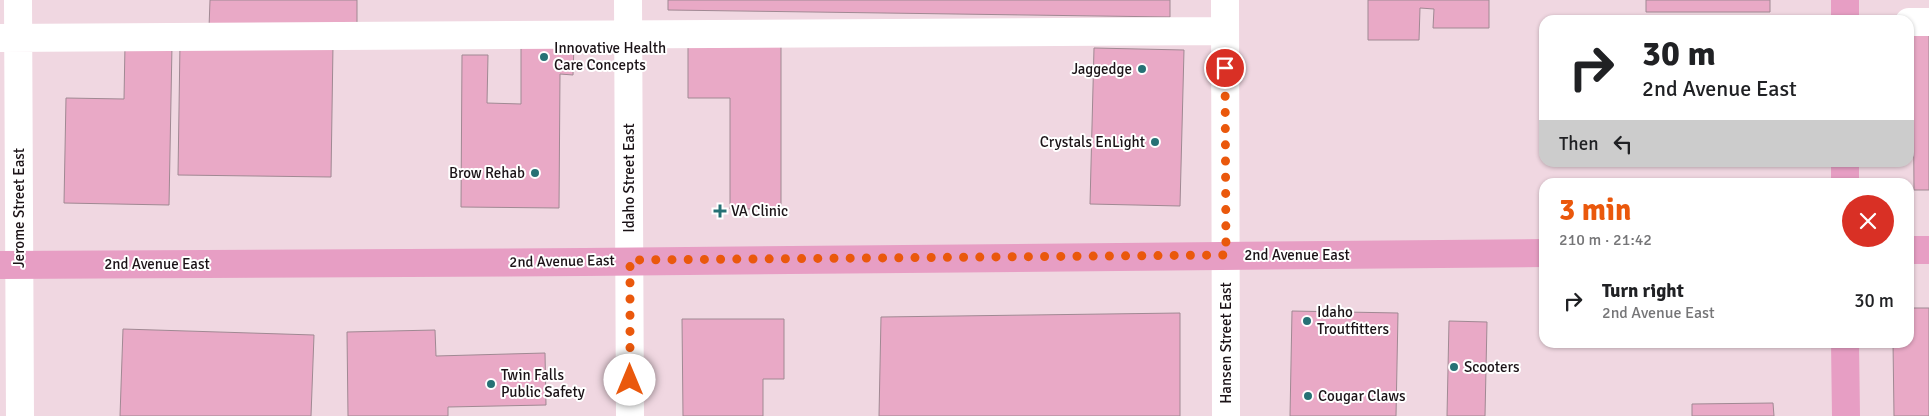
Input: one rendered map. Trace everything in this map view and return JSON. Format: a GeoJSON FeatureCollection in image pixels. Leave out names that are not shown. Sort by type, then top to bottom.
{"type":"FeatureCollection","features":[{"type":"Feature","properties":{"kind":"main road"},"geometry":{"type":"LineString","coordinates":[[1845,0],[1845,15]]}},
{"type":"Feature","properties":{"kind":"main road"},"geometry":{"type":"LineString","coordinates":[[1914,250],[1929,250]]}},
{"type":"Feature","properties":{"kind":"main road","name":"2nd Avenue East"},"geometry":{"type":"LineString","coordinates":[[10,264],[584,262],[630,260],[1539,253]]}},
{"type":"Feature","properties":{"kind":"main road"},"geometry":{"type":"LineString","coordinates":[[1845,348],[1846,416]]}},
{"type":"Feature","properties":{"kind":"street","name":"Jerome Street East"},"geometry":{"type":"LineString","coordinates":[[18,0],[9,38],[10,264],[20,416]]}},
{"type":"Feature","properties":{"kind":"street","name":"Idaho Street East"},"geometry":{"type":"LineString","coordinates":[[628,0],[630,416]]}},
{"type":"Feature","properties":{"kind":"street","name":"Hansen Street East"},"geometry":{"type":"LineString","coordinates":[[1225,0],[1226,416]]}},
{"type":"Feature","properties":{"kind":"street"},"geometry":{"type":"LineString","coordinates":[[1914,22],[1929,22]]}},
{"type":"Feature","properties":{"kind":"street"},"geometry":{"type":"LineString","coordinates":[[9,38],[1225,31]]}},
{"type":"Feature","properties":{"kind":"building"},"geometry":{"type":"Polygon","coordinates":[[[210,0],[357,0],[357,28],[209,28],[210,0]]]}},
{"type":"Feature","properties":{"kind":"building"},"geometry":{"type":"Polygon","coordinates":[[[668,0],[1170,0],[1170,17],[668,10],[668,0]]]}},
{"type":"Feature","properties":{"kind":"building"},"geometry":{"type":"Polygon","coordinates":[[[1368,0],[1489,0],[1489,28],[1433,28],[1434,9],[1420,8],[1419,40],[1368,40],[1368,0]]]}},
{"type":"Feature","properties":{"kind":"building"},"geometry":{"type":"Polygon","coordinates":[[[1646,0],[1770,0],[1770,12],[1646,12],[1646,0]]]}},
{"type":"Feature","properties":{"kind":"building"},"geometry":{"type":"Polygon","coordinates":[[[1914,35],[1929,35],[1929,190],[1914,190],[1914,35]]]}},
{"type":"Feature","properties":{"kind":"building"},"geometry":{"type":"Polygon","coordinates":[[[521,41],[574,44],[573,75],[560,74],[559,208],[461,207],[462,55],[488,55],[487,103],[521,104],[521,41]]]}},
{"type":"Feature","properties":{"kind":"building"},"geometry":{"type":"Polygon","coordinates":[[[180,43],[333,45],[331,177],[178,175],[180,43]]]}},
{"type":"Feature","properties":{"kind":"building"},"geometry":{"type":"Polygon","coordinates":[[[688,44],[781,44],[781,209],[730,209],[730,98],[688,98],[688,44]]]}},
{"type":"Feature","properties":{"kind":"building"},"geometry":{"type":"Polygon","coordinates":[[[125,45],[172,45],[169,205],[64,203],[66,98],[124,99],[125,45]]]}},
{"type":"Feature","properties":{"kind":"building"},"geometry":{"type":"Polygon","coordinates":[[[1094,48],[1184,50],[1180,206],[1090,204],[1094,48]]]}},
{"type":"Feature","properties":{"kind":"building"},"geometry":{"type":"Polygon","coordinates":[[[1914,308],[1929,308],[1929,416],[1894,416],[1893,348],[1914,348],[1914,308]]]}},
{"type":"Feature","properties":{"kind":"building"},"geometry":{"type":"Polygon","coordinates":[[[1292,311],[1398,313],[1396,416],[1290,416],[1292,311]]]}},
{"type":"Feature","properties":{"kind":"building"},"geometry":{"type":"Polygon","coordinates":[[[1180,313],[1180,416],[879,416],[881,317],[1180,313]]]}},
{"type":"Feature","properties":{"kind":"building"},"geometry":{"type":"Polygon","coordinates":[[[682,319],[784,319],[784,379],[763,379],[763,416],[683,416],[682,319]]]}},
{"type":"Feature","properties":{"kind":"building"},"geometry":{"type":"Polygon","coordinates":[[[1449,321],[1487,322],[1485,416],[1447,416],[1449,321]]]}},
{"type":"Feature","properties":{"kind":"building"},"geometry":{"type":"Polygon","coordinates":[[[123,329],[314,335],[311,416],[120,416],[123,329]]]}},
{"type":"Feature","properties":{"kind":"building"},"geometry":{"type":"Polygon","coordinates":[[[435,330],[436,356],[545,353],[546,405],[448,407],[448,416],[348,416],[347,332],[435,330]]]}},
{"type":"Feature","properties":{"kind":"building"},"geometry":{"type":"Polygon","coordinates":[[[1773,403],[1774,416],[1692,416],[1692,404],[1773,403]]]}},
{"type":"Feature","properties":{"kind":"place","name":"Innovative Health Care Concepts"},"geometry":{"type":"Point","coordinates":[544,57]}},
{"type":"Feature","properties":{"kind":"place","name":"Jaggedge"},"geometry":{"type":"Point","coordinates":[1142,69]}},
{"type":"Feature","properties":{"kind":"place","name":"Crystals EnLight"},"geometry":{"type":"Point","coordinates":[1155,142]}},
{"type":"Feature","properties":{"kind":"place","name":"Brow Rehab"},"geometry":{"type":"Point","coordinates":[535,173]}},
{"type":"Feature","properties":{"kind":"place","name":"VA Clinic"},"geometry":{"type":"Point","coordinates":[720,211]}},
{"type":"Feature","properties":{"kind":"place","name":"Idaho Troutfitters"},"geometry":{"type":"Point","coordinates":[1307,321]}},
{"type":"Feature","properties":{"kind":"place","name":"Scooters"},"geometry":{"type":"Point","coordinates":[1454,367]}},
{"type":"Feature","properties":{"kind":"place","name":"Twin Falls Public Safety"},"geometry":{"type":"Point","coordinates":[491,384]}},
{"type":"Feature","properties":{"kind":"place","name":"Cougar Claws"},"geometry":{"type":"Point","coordinates":[1308,396]}},
{"type":"Feature","properties":{"kind":"route"},"geometry":{"type":"LineString","coordinates":[[630,380],[630,260],[1226,255],[1225,68]]}}]}
